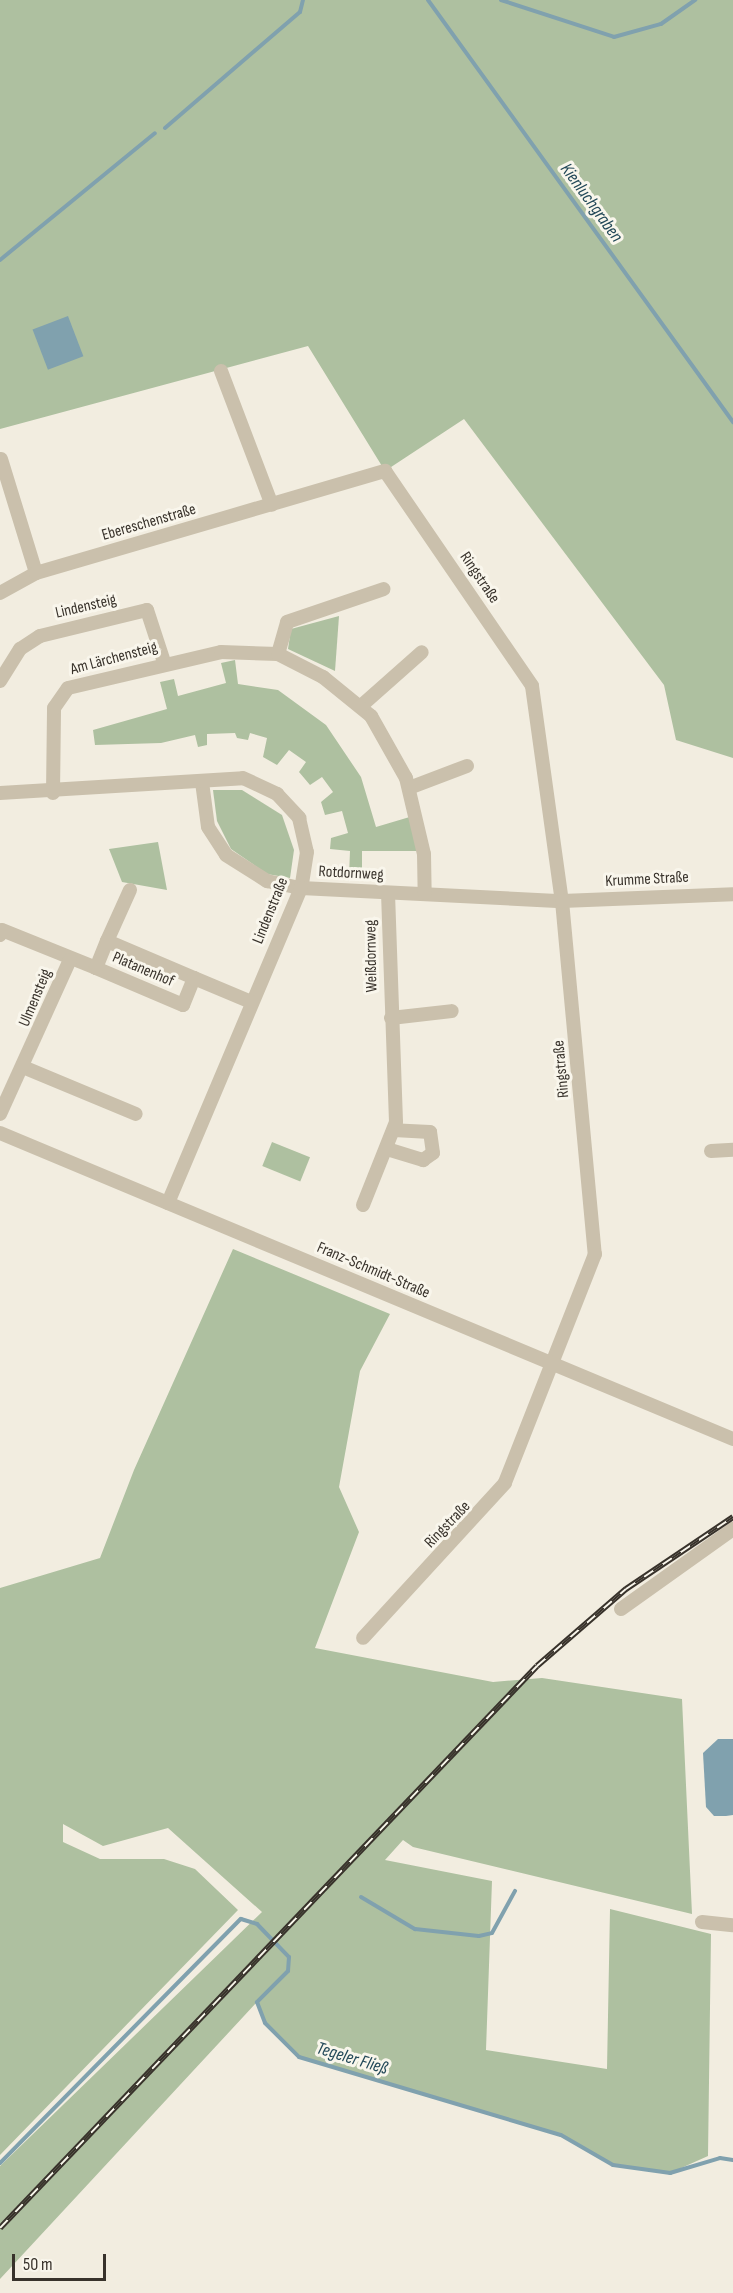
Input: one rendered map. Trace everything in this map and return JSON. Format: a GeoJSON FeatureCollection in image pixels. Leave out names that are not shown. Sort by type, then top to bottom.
{"type":"FeatureCollection","features":[{"type":"Feature","properties":{"kind":"street"},"geometry":{"type":"LineString","coordinates":[[220,371],[272,505]]}},
{"type":"Feature","properties":{"kind":"street"},"geometry":{"type":"LineString","coordinates":[[1,459],[36,573]]}},
{"type":"Feature","properties":{"kind":"street","name":"Ebereschenstraße"},"geometry":{"type":"LineString","coordinates":[[0,592],[36,573],[385,471]]}},
{"type":"Feature","properties":{"kind":"street","name":"Ringstraße"},"geometry":{"type":"LineString","coordinates":[[363,1638],[505,1484],[556,1363],[596,1254],[562,901],[532,686],[385,471]]}},
{"type":"Feature","properties":{"kind":"street"},"geometry":{"type":"LineString","coordinates":[[278,654],[287,622],[384,588]]}},
{"type":"Feature","properties":{"kind":"street","name":"Lindensteig"},"geometry":{"type":"LineString","coordinates":[[0,681],[20,649],[40,636],[147,610],[164,662]]}},
{"type":"Feature","properties":{"kind":"street","name":"Am Lärchensteig"},"geometry":{"type":"LineString","coordinates":[[53,793],[59,696],[68,688],[164,662],[220,652],[278,654],[362,706],[396,758],[408,788],[424,854],[425,893]]}},
{"type":"Feature","properties":{"kind":"street"},"geometry":{"type":"LineString","coordinates":[[362,706],[422,652]]}},
{"type":"Feature","properties":{"kind":"street"},"geometry":{"type":"LineString","coordinates":[[408,788],[467,766]]}},
{"type":"Feature","properties":{"kind":"street","name":"Lindenstraße"},"geometry":{"type":"LineString","coordinates":[[0,793],[53,793],[243,778],[277,794],[299,818],[307,852],[301,888],[168,1203]]}},
{"type":"Feature","properties":{"kind":"street","name":"Rotdornweg"},"geometry":{"type":"LineString","coordinates":[[202,782],[208,827],[226,855],[267,881],[301,888],[562,901]]}},
{"type":"Feature","properties":{"kind":"street","name":"Platanenhof"},"geometry":{"type":"LineString","coordinates":[[96,968],[130,890]]}},
{"type":"Feature","properties":{"kind":"street","name":"Weißdornweg"},"geometry":{"type":"LineString","coordinates":[[363,1204],[394,1130],[388,893]]}},
{"type":"Feature","properties":{"kind":"street","name":"Krumme Straße"},"geometry":{"type":"LineString","coordinates":[[562,901],[733,894]]}},
{"type":"Feature","properties":{"kind":"street","name":"Platanenhof"},"geometry":{"type":"LineString","coordinates":[[0,935],[2,930],[183,1005],[194,978]]}},
{"type":"Feature","properties":{"kind":"street","name":"Platanenhof"},"geometry":{"type":"LineString","coordinates":[[107,941],[251,1002]]}},
{"type":"Feature","properties":{"kind":"street","name":"Ulmensteig"},"geometry":{"type":"LineString","coordinates":[[0,1114],[24,1067],[70,960]]}},
{"type":"Feature","properties":{"kind":"street"},"geometry":{"type":"LineString","coordinates":[[391,1018],[452,1011]]}},
{"type":"Feature","properties":{"kind":"street"},"geometry":{"type":"LineString","coordinates":[[24,1067],[136,1114]]}},
{"type":"Feature","properties":{"kind":"street"},"geometry":{"type":"LineString","coordinates":[[387,1149],[423,1160],[433,1153],[430,1132],[425,1129],[394,1130]]}},
{"type":"Feature","properties":{"kind":"street","name":"Franz-Schmidt-Straße"},"geometry":{"type":"LineString","coordinates":[[0,1133],[556,1363],[733,1440]]}},
{"type":"Feature","properties":{"kind":"street"},"geometry":{"type":"LineString","coordinates":[[711,1151],[733,1150]]}},
{"type":"Feature","properties":{"kind":"street"},"geometry":{"type":"LineString","coordinates":[[621,1609],[733,1529]]}},
{"type":"Feature","properties":{"kind":"street"},"geometry":{"type":"LineString","coordinates":[[702,1922],[733,1925]]}},
{"type":"Feature","properties":{"kind":"green space"},"geometry":{"type":"Polygon","coordinates":[[[0,0],[733,0],[733,758],[676,740],[664,685],[464,419],[385,471],[308,346],[0,429],[0,0]]]}},
{"type":"Feature","properties":{"kind":"green space"},"geometry":{"type":"Polygon","coordinates":[[[339,616],[335,671],[288,649],[291,629],[339,616]]]}},
{"type":"Feature","properties":{"kind":"green space"},"geometry":{"type":"Polygon","coordinates":[[[235,660],[238,684],[278,690],[326,725],[361,777],[376,827],[413,816],[422,851],[362,851],[362,877],[349,876],[350,851],[330,849],[331,838],[348,833],[342,811],[325,815],[321,802],[333,792],[322,777],[310,785],[299,772],[306,762],[289,750],[277,765],[263,757],[267,738],[250,733],[248,740],[237,738],[235,733],[207,734],[207,745],[198,747],[195,735],[161,743],[95,745],[93,730],[167,709],[160,682],[174,679],[178,696],[226,683],[221,663],[235,660]]]}},
{"type":"Feature","properties":{"kind":"green space"},"geometry":{"type":"Polygon","coordinates":[[[213,790],[242,790],[282,815],[294,850],[290,878],[267,874],[231,849],[217,821],[213,790]]]}},
{"type":"Feature","properties":{"kind":"green space"},"geometry":{"type":"Polygon","coordinates":[[[158,842],[167,890],[122,882],[109,849],[158,842]]]}},
{"type":"Feature","properties":{"kind":"green space"},"geometry":{"type":"Polygon","coordinates":[[[272,1142],[310,1157],[300,1181],[262,1166],[272,1142]]]}},
{"type":"Feature","properties":{"kind":"green space"},"geometry":{"type":"Polygon","coordinates":[[[233,1249],[390,1314],[360,1371],[339,1487],[359,1532],[315,1648],[493,1682],[542,1678],[682,1699],[692,1914],[413,1847],[403,1840],[385,1860],[492,1881],[486,2050],[607,2069],[610,1909],[711,1934],[708,2156],[670,2173],[613,2165],[561,2135],[299,2057],[265,2023],[257,2002],[0,2279],[0,2166],[262,1912],[168,1828],[103,1846],[63,1824],[63,1842],[100,1859],[164,1859],[195,1869],[238,1910],[0,2155],[0,1588],[100,1558],[134,1470],[233,1249]]]}},
{"type":"Feature","properties":{"kind":"water"},"geometry":{"type":"Polygon","coordinates":[[[68,316],[83,356],[48,370],[33,330],[68,316]]]}},
{"type":"Feature","properties":{"kind":"water"},"geometry":{"type":"Polygon","coordinates":[[[718,1739],[733,1739],[733,1815],[714,1816],[706,1807],[703,1753],[718,1739]]]}},
{"type":"Feature","properties":{"kind":"waterway"},"geometry":{"type":"LineString","coordinates":[[165,128],[300,12],[303,0]]}},
{"type":"Feature","properties":{"kind":"waterway","name":"Kienluchgraben"},"geometry":{"type":"LineString","coordinates":[[428,0],[733,422]]}},
{"type":"Feature","properties":{"kind":"waterway"},"geometry":{"type":"LineString","coordinates":[[501,0],[614,37],[661,24],[695,0]]}},
{"type":"Feature","properties":{"kind":"waterway"},"geometry":{"type":"LineString","coordinates":[[0,260],[155,133]]}},
{"type":"Feature","properties":{"kind":"waterway"},"geometry":{"type":"LineString","coordinates":[[361,1897],[415,1929],[479,1936],[492,1933],[515,1891]]}},
{"type":"Feature","properties":{"kind":"waterway","name":"Tegeler Fließ"},"geometry":{"type":"LineString","coordinates":[[0,2163],[241,1919],[257,1924],[289,1957],[288,1971],[257,2002],[265,2023],[299,2057],[561,2135],[613,2165],[670,2173],[720,2158],[733,2160]]}},
{"type":"Feature","properties":{"kind":"railway"},"geometry":{"type":"LineString","coordinates":[[0,2228],[537,1666],[626,1589],[733,1517]]}}]}
